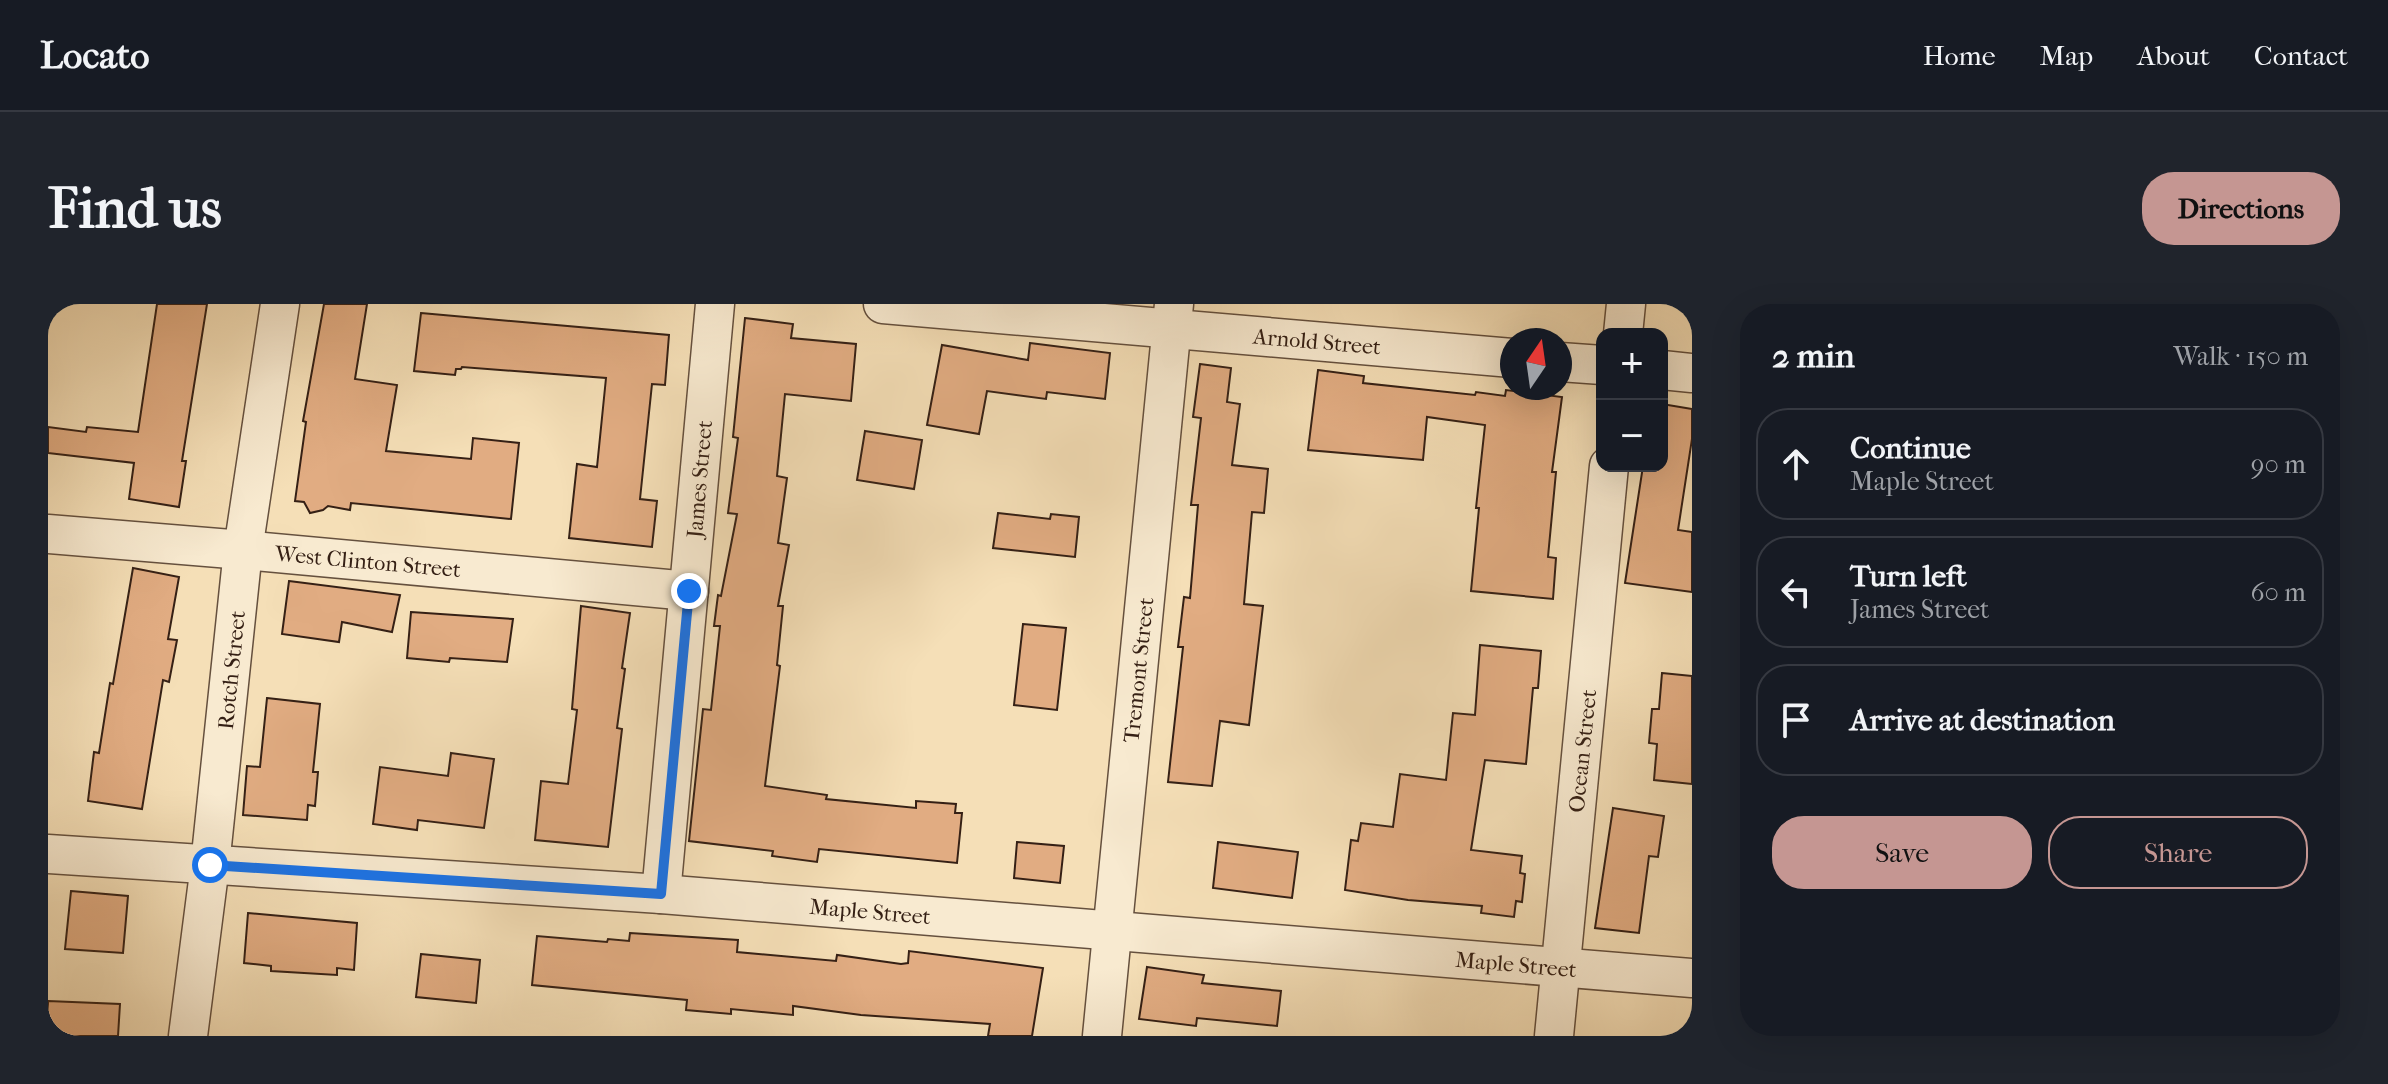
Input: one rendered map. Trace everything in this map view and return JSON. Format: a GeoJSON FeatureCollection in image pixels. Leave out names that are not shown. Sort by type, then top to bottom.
{"type":"FeatureCollection","features":[{"type":"Feature","properties":{"kind":"street","name":"Rotch Street"},"geometry":{"type":"LineString","coordinates":[[188,1036],[210,865],[243,550],[280,304]]}},
{"type":"Feature","properties":{"kind":"street","name":"James Street"},"geometry":{"type":"LineString","coordinates":[[661,894],[715,304]]}},
{"type":"Feature","properties":{"kind":"street","name":"Arnold Street"},"geometry":{"type":"LineString","coordinates":[[883,304],[1172,316],[1500,357]]}},
{"type":"Feature","properties":{"kind":"street"},"geometry":{"type":"LineString","coordinates":[[1624,328],[1626,304]]}},
{"type":"Feature","properties":{"kind":"street","name":"Tremont Street"},"geometry":{"type":"LineString","coordinates":[[1102,1036],[1172,316]]}},
{"type":"Feature","properties":{"kind":"street"},"geometry":{"type":"LineString","coordinates":[[1572,363],[1596,365]]}},
{"type":"Feature","properties":{"kind":"street"},"geometry":{"type":"LineString","coordinates":[[1668,371],[1692,373]]}},
{"type":"Feature","properties":{"kind":"street","name":"Ocean Street"},"geometry":{"type":"LineString","coordinates":[[1554,1036],[1608,472]]}},
{"type":"Feature","properties":{"kind":"street","name":"West Clinton Street"},"geometry":{"type":"LineString","coordinates":[[48,534],[689,591]]}},
{"type":"Feature","properties":{"kind":"street","name":"Maple Street"},"geometry":{"type":"LineString","coordinates":[[48,854],[661,894],[1692,978]]}},
{"type":"Feature","properties":{"kind":"building"},"geometry":{"type":"Polygon","coordinates":[[[157,304],[207,304],[182,461],[186,461],[179,507],[129,499],[134,463],[48,453],[48,427],[86,432],[87,427],[138,432],[157,304]]]}},
{"type":"Feature","properties":{"kind":"building"},"geometry":{"type":"Polygon","coordinates":[[[324,304],[367,304],[355,379],[397,385],[386,451],[471,459],[473,438],[519,443],[511,519],[351,503],[350,510],[328,506],[310,513],[304,502],[295,501],[306,422],[303,421],[324,304]]]}},
{"type":"Feature","properties":{"kind":"building"},"geometry":{"type":"Polygon","coordinates":[[[421,313],[669,335],[665,385],[652,384],[640,499],[657,501],[652,547],[569,538],[577,464],[597,467],[606,378],[462,367],[456,369],[455,375],[414,371],[421,313]]]}},
{"type":"Feature","properties":{"kind":"building"},"geometry":{"type":"Polygon","coordinates":[[[745,318],[793,324],[791,338],[856,344],[851,401],[785,394],[777,476],[787,478],[778,543],[789,545],[778,606],[783,606],[777,665],[780,666],[765,786],[827,795],[826,799],[916,808],[916,801],[956,804],[955,813],[962,813],[957,863],[819,849],[817,862],[772,856],[773,851],[689,841],[703,709],[711,710],[720,626],[714,626],[718,595],[721,596],[737,514],[728,513],[738,438],[733,437],[745,318]]]}},
{"type":"Feature","properties":{"kind":"building"},"geometry":{"type":"Polygon","coordinates":[[[1030,343],[1110,353],[1105,399],[1047,392],[1046,399],[987,391],[979,434],[927,425],[942,345],[1028,360],[1030,343]]]}},
{"type":"Feature","properties":{"kind":"building"},"geometry":{"type":"Polygon","coordinates":[[[1200,364],[1231,368],[1227,402],[1240,404],[1232,465],[1268,469],[1264,513],[1252,512],[1244,604],[1263,606],[1249,725],[1220,721],[1212,786],[1168,782],[1183,647],[1178,647],[1184,597],[1190,598],[1198,505],[1191,505],[1201,418],[1193,417],[1200,364]]]}},
{"type":"Feature","properties":{"kind":"building"},"geometry":{"type":"Polygon","coordinates":[[[1318,370],[1364,376],[1363,383],[1475,395],[1476,392],[1500,395],[1500,400],[1562,400],[1552,472],[1556,472],[1548,557],[1556,558],[1553,599],[1471,591],[1485,425],[1427,417],[1423,460],[1308,450],[1318,370]]]}},
{"type":"Feature","properties":{"kind":"building"},"geometry":{"type":"Polygon","coordinates":[[[1668,405],[1692,409],[1692,439],[1678,530],[1692,532],[1692,592],[1625,583],[1642,472],[1668,472],[1668,405]]]}},
{"type":"Feature","properties":{"kind":"building"},"geometry":{"type":"Polygon","coordinates":[[[865,431],[922,440],[914,489],[857,480],[865,431]]]}},
{"type":"Feature","properties":{"kind":"building"},"geometry":{"type":"Polygon","coordinates":[[[998,513],[1050,519],[1051,514],[1079,517],[1075,557],[993,548],[998,513]]]}},
{"type":"Feature","properties":{"kind":"building"},"geometry":{"type":"Polygon","coordinates":[[[133,568],[179,577],[168,639],[177,640],[169,682],[163,680],[142,809],[88,801],[94,752],[99,753],[133,568]]]}},
{"type":"Feature","properties":{"kind":"building"},"geometry":{"type":"Polygon","coordinates":[[[289,581],[400,595],[392,632],[342,622],[339,642],[282,634],[289,581]]]}},
{"type":"Feature","properties":{"kind":"building"},"geometry":{"type":"Polygon","coordinates":[[[581,606],[630,613],[617,728],[622,729],[608,847],[535,840],[541,781],[568,784],[577,710],[572,709],[581,606]]]}},
{"type":"Feature","properties":{"kind":"building"},"geometry":{"type":"Polygon","coordinates":[[[411,612],[513,619],[507,662],[407,658],[411,612]]]}},
{"type":"Feature","properties":{"kind":"building"},"geometry":{"type":"Polygon","coordinates":[[[1023,624],[1066,628],[1057,710],[1014,705],[1023,624]]]}},
{"type":"Feature","properties":{"kind":"building"},"geometry":{"type":"Polygon","coordinates":[[[1480,645],[1541,651],[1538,688],[1533,688],[1526,764],[1485,760],[1471,850],[1522,856],[1520,873],[1525,874],[1522,902],[1516,901],[1514,917],[1481,913],[1482,906],[1408,900],[1345,890],[1351,840],[1358,841],[1361,823],[1393,827],[1400,774],[1446,780],[1453,713],[1475,715],[1480,645]]]}},
{"type":"Feature","properties":{"kind":"building"},"geometry":{"type":"Polygon","coordinates":[[[1662,673],[1692,676],[1692,784],[1654,780],[1657,744],[1649,743],[1652,709],[1659,709],[1662,673]]]}},
{"type":"Feature","properties":{"kind":"building"},"geometry":{"type":"Polygon","coordinates":[[[267,698],[320,704],[313,772],[318,772],[315,806],[308,805],[307,820],[243,815],[247,766],[260,767],[267,698]]]}},
{"type":"Feature","properties":{"kind":"building"},"geometry":{"type":"Polygon","coordinates":[[[451,753],[494,759],[484,828],[418,820],[417,830],[373,824],[380,767],[448,776],[451,753]]]}},
{"type":"Feature","properties":{"kind":"building"},"geometry":{"type":"Polygon","coordinates":[[[1613,808],[1664,816],[1658,857],[1649,856],[1639,933],[1595,928],[1613,808]]]}},
{"type":"Feature","properties":{"kind":"building"},"geometry":{"type":"Polygon","coordinates":[[[1017,842],[1064,846],[1060,883],[1014,878],[1017,842]]]}},
{"type":"Feature","properties":{"kind":"building"},"geometry":{"type":"Polygon","coordinates":[[[1218,842],[1298,852],[1292,898],[1213,888],[1218,842]]]}},
{"type":"Feature","properties":{"kind":"building"},"geometry":{"type":"Polygon","coordinates":[[[71,891],[128,896],[123,953],[65,949],[71,891]]]}},
{"type":"Feature","properties":{"kind":"building"},"geometry":{"type":"Polygon","coordinates":[[[248,913],[357,923],[354,970],[337,968],[337,975],[271,971],[271,966],[244,963],[248,913]]]}},
{"type":"Feature","properties":{"kind":"building"},"geometry":{"type":"Polygon","coordinates":[[[630,933],[738,940],[737,952],[836,961],[837,955],[901,964],[908,963],[909,951],[1043,968],[1032,1036],[988,1036],[990,1024],[861,1015],[793,1006],[793,1015],[731,1009],[731,1014],[686,1010],[687,1000],[532,985],[537,936],[607,942],[608,939],[629,941],[630,933]]]}},
{"type":"Feature","properties":{"kind":"building"},"geometry":{"type":"Polygon","coordinates":[[[421,954],[480,960],[476,1003],[416,997],[421,954]]]}},
{"type":"Feature","properties":{"kind":"building"},"geometry":{"type":"Polygon","coordinates":[[[1147,967],[1204,975],[1202,983],[1281,991],[1277,1026],[1197,1018],[1196,1026],[1139,1019],[1147,967]]]}},
{"type":"Feature","properties":{"kind":"building"},"geometry":{"type":"Polygon","coordinates":[[[48,1001],[120,1004],[118,1036],[48,1036],[48,1001]]]}},
{"type":"Feature","properties":{"kind":"route"},"geometry":{"type":"LineString","coordinates":[[210,865],[661,894],[689,591]]}}]}
